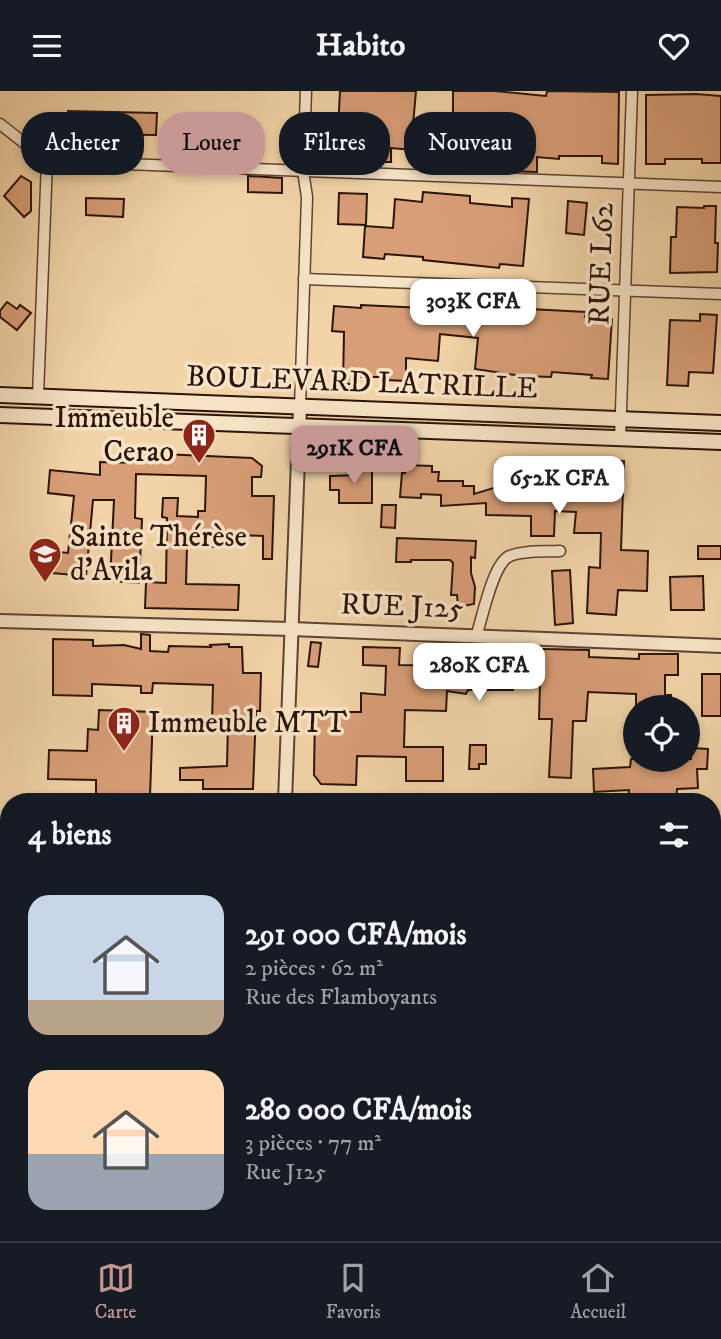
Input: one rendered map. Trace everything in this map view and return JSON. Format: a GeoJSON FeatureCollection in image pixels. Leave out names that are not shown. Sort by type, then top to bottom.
{"type":"FeatureCollection","features":[{"type":"Feature","properties":{"kind":"main road","name":"BOULEVARD LATRILLE"},"geometry":{"type":"LineString","coordinates":[[0,395],[721,423]]}},
{"type":"Feature","properties":{"kind":"main road","name":"BOULEVARD LATRILLE"},"geometry":{"type":"LineString","coordinates":[[0,415],[721,442]]}},
{"type":"Feature","properties":{"kind":"street"},"geometry":{"type":"LineString","coordinates":[[305,112],[306,91]]}},
{"type":"Feature","properties":{"kind":"street","name":"RUE L62"},"geometry":{"type":"LineString","coordinates":[[620,439],[632,91]]}},
{"type":"Feature","properties":{"kind":"street"},"geometry":{"type":"LineString","coordinates":[[0,124],[21,141]]}},
{"type":"Feature","properties":{"kind":"street"},"geometry":{"type":"LineString","coordinates":[[144,165],[279,170]]}},
{"type":"Feature","properties":{"kind":"street"},"geometry":{"type":"LineString","coordinates":[[390,174],[721,187]]}},
{"type":"Feature","properties":{"kind":"street"},"geometry":{"type":"LineString","coordinates":[[38,396],[46,175]]}},
{"type":"Feature","properties":{"kind":"street"},"geometry":{"type":"LineString","coordinates":[[285,793],[307,197],[304,175]]}},
{"type":"Feature","properties":{"kind":"street"},"geometry":{"type":"LineString","coordinates":[[304,279],[721,294]]}},
{"type":"Feature","properties":{"kind":"street"},"geometry":{"type":"LineString","coordinates":[[476,637],[502,561],[511,555],[560,551]]}},
{"type":"Feature","properties":{"kind":"street","name":"RUE J125"},"geometry":{"type":"LineString","coordinates":[[0,621],[721,646]]}},
{"type":"Feature","properties":{"kind":"building"},"geometry":{"type":"Polygon","coordinates":[[[340,91],[416,91],[414,112],[404,112],[404,149],[391,148],[391,162],[390,112],[339,112],[340,91]]]}},
{"type":"Feature","properties":{"kind":"building"},"geometry":{"type":"Polygon","coordinates":[[[453,91],[495,91],[546,96],[547,91],[619,92],[618,164],[602,163],[602,156],[559,156],[559,159],[537,157],[537,172],[536,112],[453,112],[453,91]]]}},
{"type":"Feature","properties":{"kind":"building"},"geometry":{"type":"Polygon","coordinates":[[[646,95],[721,96],[721,163],[702,163],[702,159],[665,159],[665,164],[646,164],[646,95]]]}},
{"type":"Feature","properties":{"kind":"building"},"geometry":{"type":"Polygon","coordinates":[[[144,113],[157,113],[156,135],[144,135],[144,113]]]}},
{"type":"Feature","properties":{"kind":"building"},"geometry":{"type":"Polygon","coordinates":[[[21,176],[31,182],[31,211],[24,217],[4,196],[21,176]]]}},
{"type":"Feature","properties":{"kind":"building"},"geometry":{"type":"Polygon","coordinates":[[[248,176],[282,178],[282,193],[248,192],[248,176]]]}},
{"type":"Feature","properties":{"kind":"building"},"geometry":{"type":"Polygon","coordinates":[[[423,192],[470,196],[470,203],[512,207],[512,198],[529,199],[523,266],[500,264],[499,268],[385,254],[384,259],[363,257],[365,226],[393,228],[395,199],[422,202],[423,192]]]}},
{"type":"Feature","properties":{"kind":"building"},"geometry":{"type":"Polygon","coordinates":[[[339,193],[367,194],[366,225],[338,224],[339,193]]]}},
{"type":"Feature","properties":{"kind":"building"},"geometry":{"type":"Polygon","coordinates":[[[86,198],[124,199],[123,217],[86,215],[86,198]]]}},
{"type":"Feature","properties":{"kind":"building"},"geometry":{"type":"Polygon","coordinates":[[[568,201],[587,203],[584,235],[566,233],[568,201]]]}},
{"type":"Feature","properties":{"kind":"building"},"geometry":{"type":"Polygon","coordinates":[[[716,206],[717,272],[670,273],[671,237],[676,237],[677,207],[716,206]]]}},
{"type":"Feature","properties":{"kind":"building"},"geometry":{"type":"Polygon","coordinates":[[[507,301],[531,303],[530,309],[586,312],[585,317],[612,319],[608,379],[552,372],[551,377],[522,376],[475,369],[478,338],[440,334],[438,361],[406,358],[406,381],[386,380],[386,377],[355,377],[355,384],[343,384],[344,332],[332,331],[334,306],[424,308],[424,305],[446,305],[507,308],[507,301]]]}},
{"type":"Feature","properties":{"kind":"building"},"geometry":{"type":"Polygon","coordinates":[[[7,302],[17,309],[20,305],[31,313],[17,330],[0,317],[0,311],[7,302]]]}},
{"type":"Feature","properties":{"kind":"building"},"geometry":{"type":"Polygon","coordinates":[[[700,314],[717,315],[713,373],[689,372],[688,386],[667,385],[670,320],[700,321],[700,314]]]}},
{"type":"Feature","properties":{"kind":"building"},"geometry":{"type":"Polygon","coordinates":[[[139,453],[252,458],[262,466],[261,477],[252,477],[252,496],[274,496],[272,559],[263,559],[263,536],[216,534],[216,547],[187,546],[186,584],[239,585],[238,610],[145,608],[146,582],[166,583],[167,518],[162,517],[163,498],[178,498],[177,516],[198,517],[198,511],[205,511],[206,476],[136,474],[135,518],[142,519],[139,583],[110,581],[114,500],[93,500],[86,576],[40,572],[42,550],[68,553],[74,496],[48,493],[50,470],[100,475],[100,462],[138,463],[139,453]]]}},
{"type":"Feature","properties":{"kind":"building"},"geometry":{"type":"Polygon","coordinates":[[[551,459],[624,461],[621,550],[648,551],[647,591],[618,590],[616,615],[587,613],[589,567],[600,568],[601,533],[574,533],[576,512],[555,511],[554,536],[531,536],[531,516],[486,515],[486,503],[441,506],[441,495],[400,497],[405,465],[432,466],[432,472],[439,472],[438,481],[463,481],[463,486],[474,486],[474,494],[507,484],[532,494],[532,484],[551,485],[551,459]]]}},
{"type":"Feature","properties":{"kind":"building"},"geometry":{"type":"Polygon","coordinates":[[[358,465],[372,465],[372,503],[339,503],[339,490],[330,490],[330,476],[357,475],[358,465]]]}},
{"type":"Feature","properties":{"kind":"building"},"geometry":{"type":"Polygon","coordinates":[[[382,505],[396,505],[395,528],[381,527],[382,505]]]}},
{"type":"Feature","properties":{"kind":"building"},"geometry":{"type":"Polygon","coordinates":[[[397,538],[476,541],[475,558],[471,557],[474,604],[458,607],[457,595],[451,595],[453,563],[450,560],[396,562],[397,538]]]}},
{"type":"Feature","properties":{"kind":"building"},"geometry":{"type":"Polygon","coordinates":[[[698,546],[721,546],[721,559],[698,559],[698,546]]]}},
{"type":"Feature","properties":{"kind":"building"},"geometry":{"type":"Polygon","coordinates":[[[570,570],[573,623],[555,625],[552,571],[570,570]]]}},
{"type":"Feature","properties":{"kind":"building"},"geometry":{"type":"Polygon","coordinates":[[[703,576],[704,610],[671,610],[670,577],[703,576]]]}},
{"type":"Feature","properties":{"kind":"building"},"geometry":{"type":"Polygon","coordinates":[[[141,634],[150,635],[150,651],[168,652],[169,646],[211,647],[210,645],[229,644],[229,647],[242,647],[243,673],[261,673],[260,711],[256,711],[253,789],[203,789],[203,780],[180,780],[180,768],[227,766],[228,723],[212,723],[213,685],[153,683],[152,693],[141,693],[141,686],[92,684],[92,696],[53,695],[53,639],[93,640],[93,646],[124,645],[141,649],[141,634]]]}},
{"type":"Feature","properties":{"kind":"building"},"geometry":{"type":"Polygon","coordinates":[[[311,642],[321,643],[318,667],[308,666],[311,642]]]}},
{"type":"Feature","properties":{"kind":"building"},"geometry":{"type":"Polygon","coordinates":[[[363,647],[400,648],[399,665],[459,666],[460,655],[499,657],[499,648],[589,650],[589,657],[639,659],[639,654],[678,654],[678,675],[665,675],[665,695],[588,692],[586,721],[573,721],[571,778],[549,777],[552,719],[539,719],[540,684],[513,683],[513,690],[468,690],[466,694],[447,691],[446,711],[405,710],[404,747],[443,747],[443,781],[406,781],[406,757],[357,756],[356,785],[321,784],[314,775],[315,712],[361,712],[361,693],[385,695],[386,666],[363,665],[363,647]]]}},
{"type":"Feature","properties":{"kind":"building"},"geometry":{"type":"Polygon","coordinates":[[[702,674],[721,674],[721,716],[702,716],[702,674]]]}},
{"type":"Feature","properties":{"kind":"building","name":"Immeuble MTT"},"geometry":{"type":"Polygon","coordinates":[[[99,710],[153,712],[150,793],[96,793],[96,780],[48,779],[49,750],[87,751],[88,729],[98,730],[99,710]]]}},
{"type":"Feature","properties":{"kind":"building"},"geometry":{"type":"Polygon","coordinates":[[[470,745],[486,745],[486,764],[479,764],[479,769],[469,769],[470,745]]]}},
{"type":"Feature","properties":{"kind":"building"},"geometry":{"type":"Polygon","coordinates":[[[700,749],[708,749],[707,769],[700,769],[700,749]]]}},
{"type":"Feature","properties":{"kind":"building"},"geometry":{"type":"Polygon","coordinates":[[[623,767],[623,772],[697,772],[698,788],[677,789],[677,793],[629,793],[629,790],[594,792],[593,769],[623,767]]]}},
{"type":"Feature","properties":{"kind":"place","name":"Immeuble Cerao"},"geometry":{"type":"Point","coordinates":[199,465]}},
{"type":"Feature","properties":{"kind":"place","name":"Sainte Thérèse d’Avila"},"geometry":{"type":"Point","coordinates":[45,584]}},
{"type":"Feature","properties":{"kind":"place","name":"Immeuble MTT"},"geometry":{"type":"Point","coordinates":[124,753]}}]}
